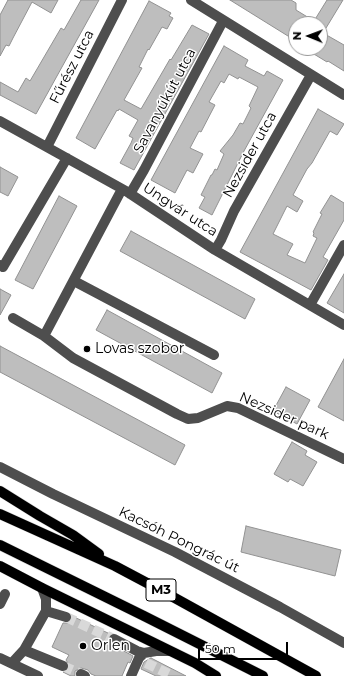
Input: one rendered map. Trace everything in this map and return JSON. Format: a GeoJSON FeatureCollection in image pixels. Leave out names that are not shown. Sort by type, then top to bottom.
{"type":"FeatureCollection","features":[{"type":"Feature","properties":{"kind":"main road"},"geometry":{"type":"LineString","coordinates":[[0,491],[73,535],[115,566]]}},
{"type":"Feature","properties":{"kind":"main road","name":"M3"},"geometry":{"type":"LineString","coordinates":[[0,514],[115,566],[316,676]]}},
{"type":"Feature","properties":{"kind":"main road","name":"M3"},"geometry":{"type":"LineString","coordinates":[[0,545],[263,676]]}},
{"type":"Feature","properties":{"kind":"main road"},"geometry":{"type":"LineString","coordinates":[[0,566],[169,651],[196,663],[216,676]]}},
{"type":"Feature","properties":{"kind":"street","name":"Fűrész utca"},"geometry":{"type":"LineString","coordinates":[[47,147],[122,0]]}},
{"type":"Feature","properties":{"kind":"street"},"geometry":{"type":"LineString","coordinates":[[191,0],[344,95]]}},
{"type":"Feature","properties":{"kind":"street","name":"Savanyúkút utca"},"geometry":{"type":"LineString","coordinates":[[126,191],[144,170],[223,21]]}},
{"type":"Feature","properties":{"kind":"street","name":"Nezsider utca"},"geometry":{"type":"LineString","coordinates":[[215,250],[234,211],[311,75]]}},
{"type":"Feature","properties":{"kind":"street","name":"Ungvár utca"},"geometry":{"type":"LineString","coordinates":[[0,121],[126,191],[215,250],[344,325]]}},
{"type":"Feature","properties":{"kind":"street"},"geometry":{"type":"LineString","coordinates":[[0,265],[3,267],[67,158]]}},
{"type":"Feature","properties":{"kind":"street"},"geometry":{"type":"LineString","coordinates":[[44,336],[126,191]]}},
{"type":"Feature","properties":{"kind":"street"},"geometry":{"type":"LineString","coordinates":[[310,305],[344,244]]}},
{"type":"Feature","properties":{"kind":"street"},"geometry":{"type":"LineString","coordinates":[[74,281],[214,355]]}},
{"type":"Feature","properties":{"kind":"street","name":"Nezsider park"},"geometry":{"type":"LineString","coordinates":[[13,318],[44,336],[73,358],[188,419],[198,418],[227,406],[238,408],[344,459]]}},
{"type":"Feature","properties":{"kind":"street","name":"Kacsóh Pongrác út"},"geometry":{"type":"LineString","coordinates":[[0,467],[175,552],[344,643]]}},
{"type":"Feature","properties":{"kind":"street"},"geometry":{"type":"LineString","coordinates":[[12,663],[24,650],[46,611],[46,599],[42,588]]}},
{"type":"Feature","properties":{"kind":"street"},"geometry":{"type":"LineString","coordinates":[[46,611],[66,617]]}},
{"type":"Feature","properties":{"kind":"street"},"geometry":{"type":"LineString","coordinates":[[114,639],[137,651],[143,659]]}},
{"type":"Feature","properties":{"kind":"street"},"geometry":{"type":"LineString","coordinates":[[24,650],[63,666]]}},
{"type":"Feature","properties":{"kind":"street"},"geometry":{"type":"LineString","coordinates":[[131,676],[143,659],[156,650],[169,651]]}},
{"type":"Feature","properties":{"kind":"street"},"geometry":{"type":"LineString","coordinates":[[0,658],[38,676]]}},
{"type":"Feature","properties":{"kind":"building"},"geometry":{"type":"Polygon","coordinates":[[[8,0],[58,0],[51,13],[32,2],[9,46],[6,45],[0,56],[0,15],[8,0]]]}},
{"type":"Feature","properties":{"kind":"building"},"geometry":{"type":"Polygon","coordinates":[[[81,0],[99,0],[36,114],[0,95],[0,82],[18,92],[26,78],[30,81],[61,28],[64,30],[81,0]]]}},
{"type":"Feature","properties":{"kind":"building"},"geometry":{"type":"Polygon","coordinates":[[[230,0],[291,0],[296,3],[296,10],[306,16],[288,16],[288,36],[230,0]]]}},
{"type":"Feature","properties":{"kind":"building"},"geometry":{"type":"Polygon","coordinates":[[[327,0],[343,0],[328,25],[328,16],[317,16],[327,0]]]}},
{"type":"Feature","properties":{"kind":"building"},"geometry":{"type":"Polygon","coordinates":[[[149,1],[171,13],[169,16],[173,18],[167,29],[162,27],[149,50],[148,49],[139,67],[142,68],[124,100],[141,109],[192,25],[209,34],[134,170],[120,163],[131,143],[133,138],[129,136],[138,120],[119,109],[118,111],[117,110],[95,149],[76,138],[149,1]]]}},
{"type":"Feature","properties":{"kind":"building"},"geometry":{"type":"Polygon","coordinates":[[[328,36],[344,45],[344,71],[328,61],[327,62],[317,56],[328,56],[328,36]]]}},
{"type":"Feature","properties":{"kind":"building"},"geometry":{"type":"Polygon","coordinates":[[[224,46],[248,60],[245,66],[264,76],[267,71],[283,80],[244,151],[212,215],[199,208],[205,197],[201,195],[211,175],[215,169],[217,170],[224,154],[220,151],[233,135],[240,123],[243,124],[251,108],[249,106],[258,87],[239,77],[238,79],[229,74],[224,83],[221,81],[209,102],[215,105],[201,132],[199,131],[190,148],[203,154],[193,173],[187,170],[175,193],[151,180],[224,46]]]}},
{"type":"Feature","properties":{"kind":"building"},"geometry":{"type":"Polygon","coordinates":[[[318,109],[344,124],[337,135],[330,131],[293,195],[303,201],[297,212],[287,206],[273,234],[293,244],[287,255],[305,263],[317,238],[313,236],[313,232],[322,214],[320,213],[331,195],[344,203],[344,220],[323,257],[328,260],[311,290],[240,252],[318,109]]]}},
{"type":"Feature","properties":{"kind":"building"},"geometry":{"type":"Polygon","coordinates":[[[0,167],[18,177],[8,196],[0,192],[0,167]]]}},
{"type":"Feature","properties":{"kind":"building"},"geometry":{"type":"Polygon","coordinates":[[[59,196],[77,206],[33,289],[15,280],[59,196]]]}},
{"type":"Feature","properties":{"kind":"building"},"geometry":{"type":"Polygon","coordinates":[[[131,231],[255,299],[245,319],[120,251],[131,231]]]}},
{"type":"Feature","properties":{"kind":"building"},"geometry":{"type":"Polygon","coordinates":[[[344,274],[344,313],[327,303],[344,274]]]}},
{"type":"Feature","properties":{"kind":"building"},"geometry":{"type":"Polygon","coordinates":[[[0,289],[11,295],[0,315],[0,289]]]}},
{"type":"Feature","properties":{"kind":"building"},"geometry":{"type":"Polygon","coordinates":[[[107,310],[222,373],[212,393],[96,330],[107,310]]]}},
{"type":"Feature","properties":{"kind":"building"},"geometry":{"type":"Polygon","coordinates":[[[0,346],[185,445],[175,465],[0,372],[0,346]]]}},
{"type":"Feature","properties":{"kind":"building"},"geometry":{"type":"Polygon","coordinates":[[[344,359],[344,421],[318,407],[344,359]]]}},
{"type":"Feature","properties":{"kind":"building"},"geometry":{"type":"Polygon","coordinates":[[[286,387],[310,400],[297,424],[273,411],[286,387]]]}},
{"type":"Feature","properties":{"kind":"building"},"geometry":{"type":"Polygon","coordinates":[[[292,442],[307,451],[305,455],[317,462],[303,486],[290,479],[288,482],[274,474],[292,442]]]}},
{"type":"Feature","properties":{"kind":"building"},"geometry":{"type":"Polygon","coordinates":[[[246,526],[341,550],[335,576],[241,552],[246,526]]]}},
{"type":"Feature","properties":{"kind":"building","name":"Orlen"},"geometry":{"type":"Polygon","coordinates":[[[72,616],[110,634],[108,639],[109,643],[133,656],[130,663],[128,662],[122,676],[96,676],[91,674],[88,670],[81,668],[75,671],[75,676],[71,676],[63,672],[67,671],[69,668],[66,660],[69,655],[52,647],[63,623],[70,622],[72,616]]]}},
{"type":"Feature","properties":{"kind":"building"},"geometry":{"type":"Polygon","coordinates":[[[151,658],[186,676],[156,676],[141,669],[144,662],[151,658]]]}},
{"type":"Feature","properties":{"kind":"tunnel"},"geometry":{"type":"LineString","coordinates":[[66,617],[114,639]]}},
{"type":"Feature","properties":{"kind":"tunnel"},"geometry":{"type":"LineString","coordinates":[[146,663],[173,676]]}},
{"type":"Feature","properties":{"kind":"tunnel"},"geometry":{"type":"LineString","coordinates":[[63,666],[81,674]]}},
{"type":"Feature","properties":{"kind":"place","name":"Lovas szobor"},"geometry":{"type":"Point","coordinates":[87,349]}},
{"type":"Feature","properties":{"kind":"place","name":"Orlen"},"geometry":{"type":"Point","coordinates":[83,646]}}]}
